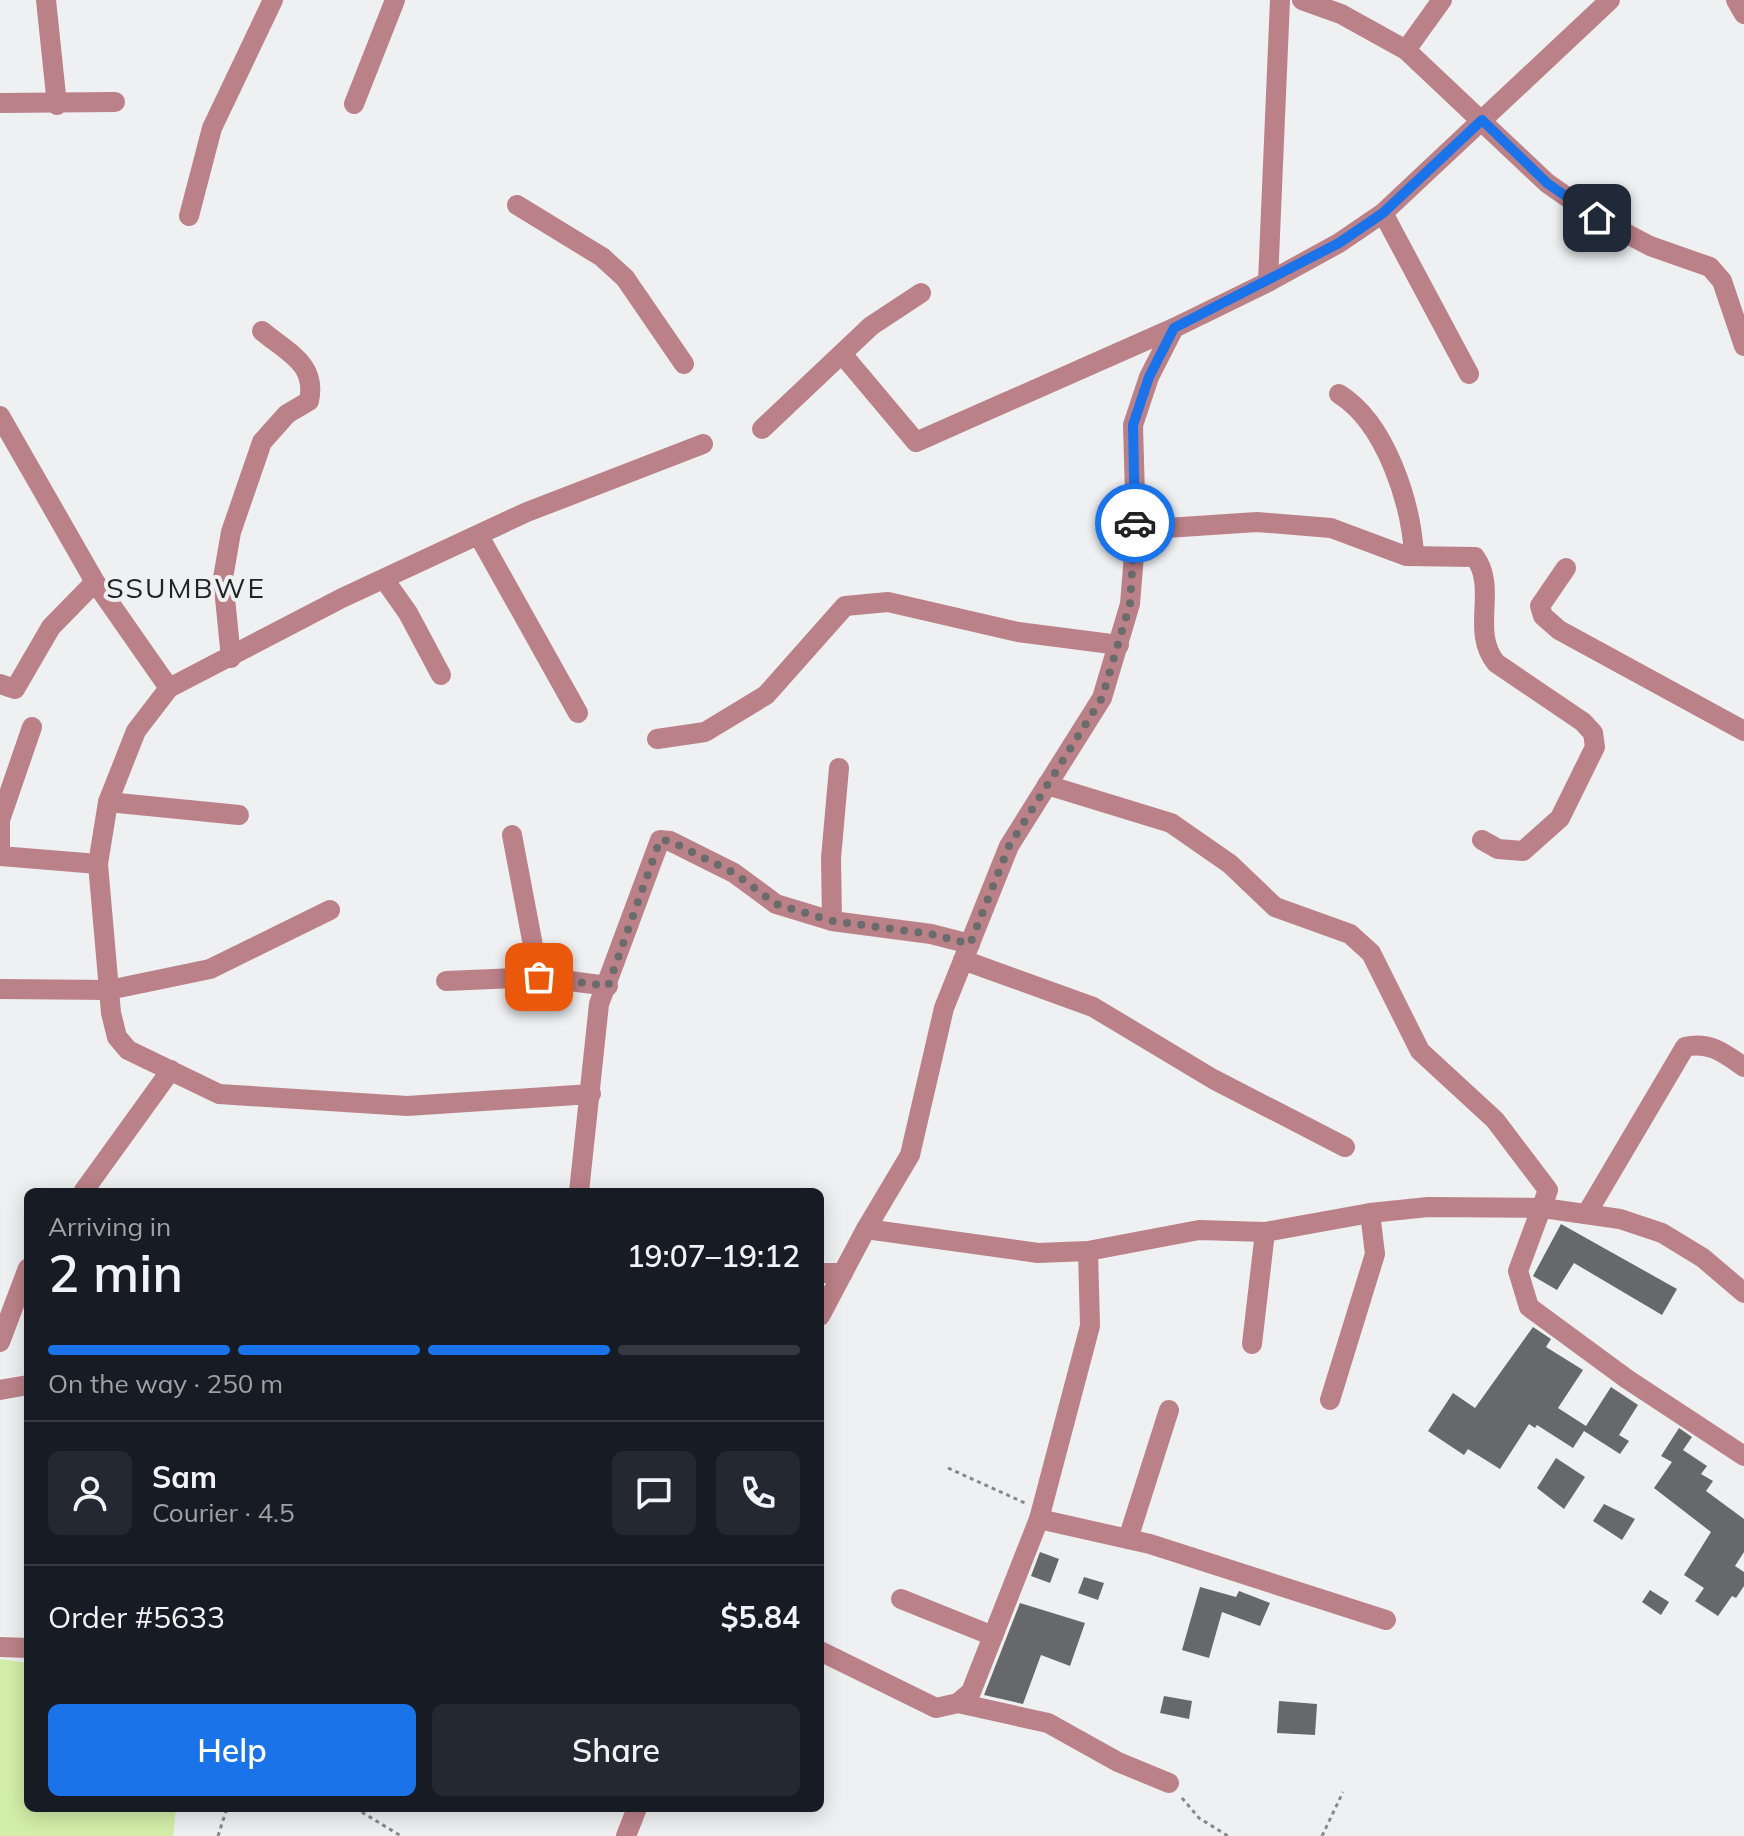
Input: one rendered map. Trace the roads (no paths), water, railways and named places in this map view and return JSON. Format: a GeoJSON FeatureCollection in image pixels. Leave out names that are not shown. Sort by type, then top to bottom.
{"type":"FeatureCollection","features":[{"type":"Feature","properties":{"kind":"street"},"geometry":{"type":"LineString","coordinates":[[46,0],[57,105]]}},
{"type":"Feature","properties":{"kind":"street"},"geometry":{"type":"LineString","coordinates":[[189,216],[212,128],[273,0]]}},
{"type":"Feature","properties":{"kind":"street"},"geometry":{"type":"LineString","coordinates":[[354,104],[395,0]]}},
{"type":"Feature","properties":{"kind":"street"},"geometry":{"type":"LineString","coordinates":[[1268,282],[1280,0]]}},
{"type":"Feature","properties":{"kind":"street"},"geometry":{"type":"LineString","coordinates":[[1302,0],[1341,14],[1406,50],[1547,183],[1597,218],[1650,246],[1710,267],[1722,281],[1744,346]]}},
{"type":"Feature","properties":{"kind":"street"},"geometry":{"type":"LineString","coordinates":[[1406,50],[1442,0]]}},
{"type":"Feature","properties":{"kind":"street"},"geometry":{"type":"LineString","coordinates":[[842,354],[916,442],[1174,328],[1339,243],[1383,213],[1610,0]]}},
{"type":"Feature","properties":{"kind":"street"},"geometry":{"type":"LineString","coordinates":[[1736,0],[1744,14]]}},
{"type":"Feature","properties":{"kind":"street"},"geometry":{"type":"LineString","coordinates":[[0,103],[57,105],[115,102]]}},
{"type":"Feature","properties":{"kind":"street"},"geometry":{"type":"LineString","coordinates":[[517,205],[602,257],[625,278],[684,364]]}},
{"type":"Feature","properties":{"kind":"street"},"geometry":{"type":"LineString","coordinates":[[1383,213],[1469,374]]}},
{"type":"Feature","properties":{"kind":"street"},"geometry":{"type":"LineString","coordinates":[[762,429],[871,326],[921,293]]}},
{"type":"Feature","properties":{"kind":"street"},"geometry":{"type":"LineString","coordinates":[[824,1309],[910,1155],[944,1008],[1009,846],[1102,698],[1130,604],[1136,530],[1133,425],[1149,377],[1174,328]]}},
{"type":"Feature","properties":{"kind":"street"},"geometry":{"type":"LineString","coordinates":[[231,658],[223,578],[231,532],[262,442],[287,414],[309,401],[312,384],[306,367],[262,331]]}},
{"type":"Feature","properties":{"kind":"street"},"geometry":{"type":"LineString","coordinates":[[1339,394],[1351,402],[1368,422],[1403,488],[1414,555]]}},
{"type":"Feature","properties":{"kind":"street"},"geometry":{"type":"LineString","coordinates":[[0,416],[95,582],[169,688]]}},
{"type":"Feature","properties":{"kind":"street"},"geometry":{"type":"LineString","coordinates":[[591,1094],[407,1106],[265,1100],[219,1094],[128,1050],[117,1037],[109,990],[98,864],[108,802],[136,731],[169,688],[384,579],[527,512],[703,444]]}},
{"type":"Feature","properties":{"kind":"street"},"geometry":{"type":"LineString","coordinates":[[1136,530],[1257,522],[1316,527],[1358,537],[1390,553],[1475,557],[1485,571],[1483,639],[1487,652],[1496,663],[1583,722],[1593,733],[1595,747],[1560,818],[1523,851],[1513,853],[1498,849],[1482,840]]}},
{"type":"Feature","properties":{"kind":"street"},"geometry":{"type":"LineString","coordinates":[[479,536],[578,713]]}},
{"type":"Feature","properties":{"kind":"street"},"geometry":{"type":"LineString","coordinates":[[1566,568],[1540,606],[1543,616],[1559,630],[1744,731]]}},
{"type":"Feature","properties":{"kind":"street"},"geometry":{"type":"LineString","coordinates":[[384,579],[408,613],[441,675]]}},
{"type":"Feature","properties":{"kind":"street"},"geometry":{"type":"LineString","coordinates":[[0,684],[15,689],[51,627],[95,582]]}},
{"type":"Feature","properties":{"kind":"street"},"geometry":{"type":"LineString","coordinates":[[657,739],[705,732],[766,695],[845,606],[888,602],[1018,632],[1119,645]]}},
{"type":"Feature","properties":{"kind":"street"},"geometry":{"type":"LineString","coordinates":[[32,727],[0,821],[0,856],[98,864]]}},
{"type":"Feature","properties":{"kind":"street"},"geometry":{"type":"LineString","coordinates":[[832,921],[831,858],[839,768]]}},
{"type":"Feature","properties":{"kind":"street"},"geometry":{"type":"LineString","coordinates":[[1047,785],[1171,823],[1230,864],[1275,907],[1350,934],[1371,953],[1420,1051],[1495,1120],[1548,1190],[1518,1271],[1529,1307],[1627,1379],[1744,1456]]}},
{"type":"Feature","properties":{"kind":"street"},"geometry":{"type":"LineString","coordinates":[[108,802],[239,815]]}},
{"type":"Feature","properties":{"kind":"street"},"geometry":{"type":"LineString","coordinates":[[512,835],[539,977]]}},
{"type":"Feature","properties":{"kind":"street"},"geometry":{"type":"LineString","coordinates":[[579,1188],[599,1004],[660,840],[670,841],[724,868],[776,904],[832,921],[931,934],[1093,1007],[1213,1079],[1345,1147]]}},
{"type":"Feature","properties":{"kind":"street"},"geometry":{"type":"LineString","coordinates":[[0,989],[109,990],[210,969],[330,910]]}},
{"type":"Feature","properties":{"kind":"street"},"geometry":{"type":"LineString","coordinates":[[446,981],[539,977],[608,986]]}},
{"type":"Feature","properties":{"kind":"street"},"geometry":{"type":"LineString","coordinates":[[1587,1213],[1685,1047],[1701,1043],[1744,1067]]}},
{"type":"Feature","properties":{"kind":"street"},"geometry":{"type":"LineString","coordinates":[[86,1188],[171,1070]]}},
{"type":"Feature","properties":{"kind":"street"},"geometry":{"type":"LineString","coordinates":[[866,1229],[1038,1253],[1088,1251],[1199,1230],[1265,1232],[1370,1213],[1428,1207],[1543,1208],[1620,1219],[1662,1233],[1703,1258],[1744,1293]]}},
{"type":"Feature","properties":{"kind":"street"},"geometry":{"type":"LineString","coordinates":[[1330,1400],[1373,1265],[1375,1242],[1370,1213]]}},
{"type":"Feature","properties":{"kind":"street"},"geometry":{"type":"LineString","coordinates":[[1252,1344],[1265,1232]]}},
{"type":"Feature","properties":{"kind":"street"},"geometry":{"type":"LineString","coordinates":[[958,1703],[971,1692],[1041,1514],[1090,1326],[1088,1251]]}},
{"type":"Feature","properties":{"kind":"street"},"geometry":{"type":"LineString","coordinates":[[824,1273],[843,1273]]}},
{"type":"Feature","properties":{"kind":"street"},"geometry":{"type":"LineString","coordinates":[[0,1342],[24,1279]]}},
{"type":"Feature","properties":{"kind":"street"},"geometry":{"type":"LineString","coordinates":[[0,1390],[24,1386]]}},
{"type":"Feature","properties":{"kind":"street"},"geometry":{"type":"LineString","coordinates":[[1128,1539],[1169,1410]]}},
{"type":"Feature","properties":{"kind":"street"},"geometry":{"type":"LineString","coordinates":[[1041,1514],[1386,1620]]}},
{"type":"Feature","properties":{"kind":"street"},"geometry":{"type":"LineString","coordinates":[[901,1599],[993,1636]]}},
{"type":"Feature","properties":{"kind":"street"},"geometry":{"type":"LineString","coordinates":[[0,1647],[24,1648]]}},
{"type":"Feature","properties":{"kind":"street"},"geometry":{"type":"LineString","coordinates":[[824,1653],[936,1708],[958,1703],[1048,1723],[1118,1762],[1169,1783]]}},
{"type":"Feature","properties":{"kind":"street"},"geometry":{"type":"LineString","coordinates":[[626,1836],[635,1812]]}},
{"type":"Feature","properties":{"kind":"district","name":"SSUMBWE"},"geometry":{"type":"Point","coordinates":[186,588]}}]}
